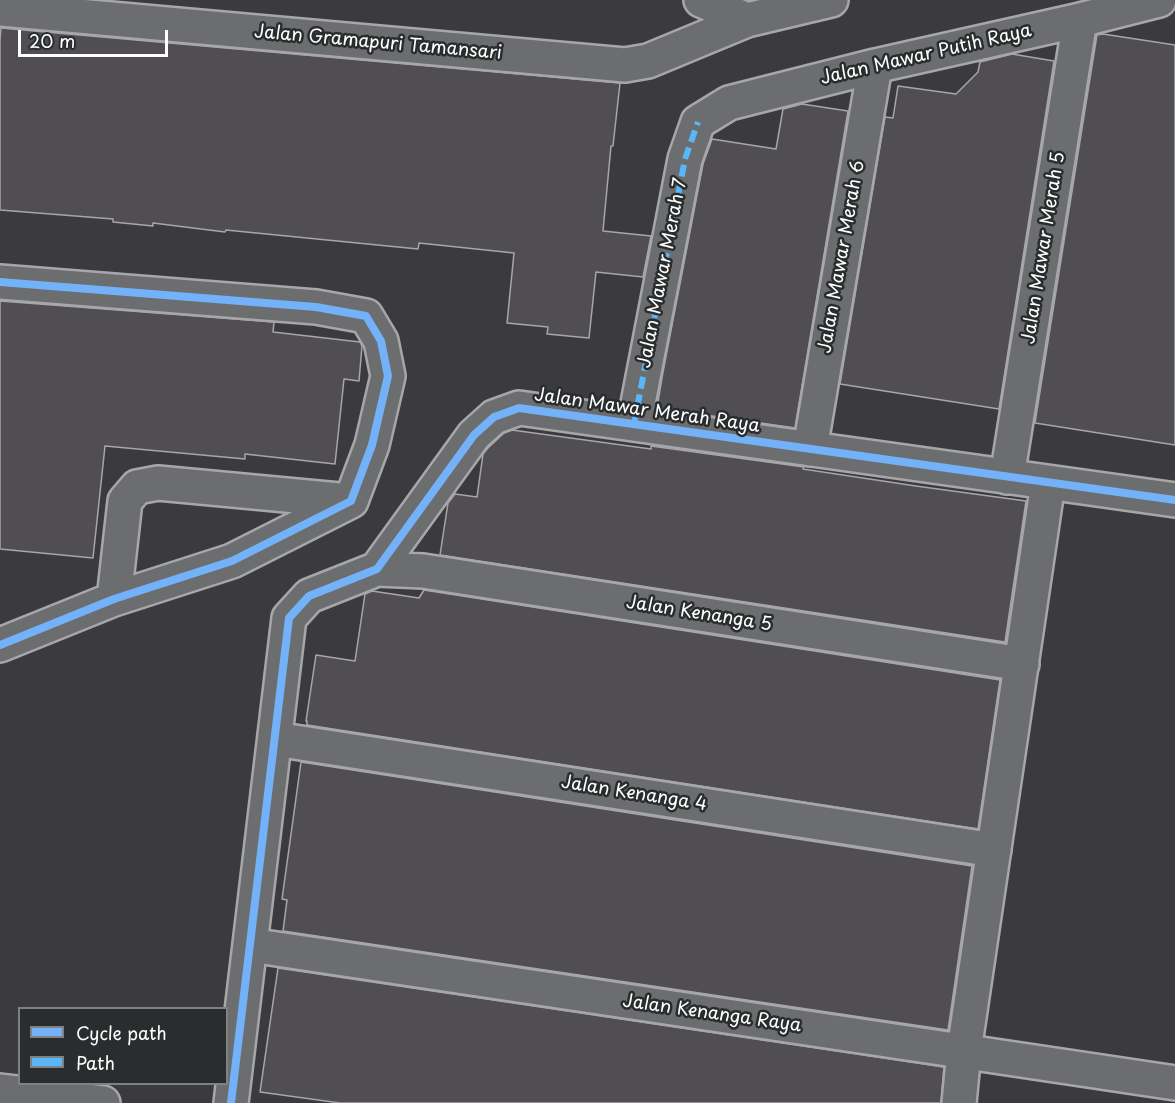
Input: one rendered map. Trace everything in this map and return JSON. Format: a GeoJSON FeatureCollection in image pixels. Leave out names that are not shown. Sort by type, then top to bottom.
{"type":"FeatureCollection","features":[{"type":"Feature","properties":{"kind":"street"},"geometry":{"type":"LineString","coordinates":[[701,0],[747,20]]}},
{"type":"Feature","properties":{"kind":"street","name":"Jalan Gramapuri Tamansari"},"geometry":{"type":"LineString","coordinates":[[0,9],[625,65],[648,61],[747,20],[831,0]]}},
{"type":"Feature","properties":{"kind":"street","name":"Jalan Mawar Putih Raya"},"geometry":{"type":"LineString","coordinates":[[699,122],[729,103],[875,66],[1159,0]]}},
{"type":"Feature","properties":{"kind":"street","name":"Jalan Mawar Merah 5"},"geometry":{"type":"LineString","coordinates":[[1007,477],[1080,20]]}},
{"type":"Feature","properties":{"kind":"street","name":"Jalan Mawar Merah 6"},"geometry":{"type":"LineString","coordinates":[[810,449],[875,66]]}},
{"type":"Feature","properties":{"kind":"street","name":"Jalan Mawar Merah 7"},"geometry":{"type":"LineString","coordinates":[[634,424],[685,159],[699,122]]}},
{"type":"Feature","properties":{"kind":"street"},"geometry":{"type":"LineString","coordinates":[[0,282],[316,307],[366,316],[381,341],[388,376],[372,445],[351,501],[232,561],[114,599],[0,645]]}},
{"type":"Feature","properties":{"kind":"street","name":"Jalan Mawar Merah Raya"},"geometry":{"type":"LineString","coordinates":[[377,569],[474,435],[494,417],[519,408],[1175,500]]}},
{"type":"Feature","properties":{"kind":"street"},"geometry":{"type":"LineString","coordinates":[[114,599],[125,501],[137,487],[158,483],[351,501]]}},
{"type":"Feature","properties":{"kind":"street"},"geometry":{"type":"LineString","coordinates":[[959,1103],[964,1051],[1048,483]]}},
{"type":"Feature","properties":{"kind":"street"},"geometry":{"type":"LineString","coordinates":[[231,1103],[289,618],[309,596],[377,569]]}},
{"type":"Feature","properties":{"kind":"street","name":"Jalan Kenanga 5"},"geometry":{"type":"LineString","coordinates":[[377,569],[423,571],[1022,664]]}},
{"type":"Feature","properties":{"kind":"street","name":"Jalan Kenanga 4"},"geometry":{"type":"LineString","coordinates":[[275,739],[994,850]]}},
{"type":"Feature","properties":{"kind":"street","name":"Jalan Kenanga Raya"},"geometry":{"type":"LineString","coordinates":[[250,945],[1175,1083]]}},
{"type":"Feature","properties":{"kind":"street"},"geometry":{"type":"LineString","coordinates":[[0,1091],[103,1103]]}},
{"type":"Feature","properties":{"kind":"building"},"geometry":{"type":"Polygon","coordinates":[[[1,28],[620,83],[603,231],[651,236],[643,277],[596,272],[589,338],[547,334],[548,327],[507,323],[514,253],[419,243],[418,249],[0,210],[1,28]]]}},
{"type":"Feature","properties":{"kind":"building"},"geometry":{"type":"Polygon","coordinates":[[[1097,35],[1175,45],[1175,445],[1035,423],[1097,35]]]}},
{"type":"Feature","properties":{"kind":"building"},"geometry":{"type":"Polygon","coordinates":[[[1012,54],[1054,61],[999,409],[840,384],[885,117],[893,118],[898,86],[956,94],[978,72],[980,62],[1012,54]]]}},
{"type":"Feature","properties":{"kind":"building"},"geometry":{"type":"Polygon","coordinates":[[[802,104],[848,111],[795,428],[657,408],[703,164],[712,139],[776,149],[783,109],[802,104]]]}},
{"type":"Feature","properties":{"kind":"building"},"geometry":{"type":"Polygon","coordinates":[[[0,301],[274,322],[273,332],[360,342],[362,346],[359,381],[344,379],[335,464],[245,454],[245,459],[105,446],[93,558],[0,549],[0,301]]]}},
{"type":"Feature","properties":{"kind":"building"},"geometry":{"type":"Polygon","coordinates":[[[512,430],[804,467],[803,469],[1026,501],[1005,642],[440,555],[448,503],[455,494],[477,497],[483,454],[504,433],[512,430]]]}},
{"type":"Feature","properties":{"kind":"building"},"geometry":{"type":"Polygon","coordinates":[[[424,590],[1000,680],[978,829],[307,725],[316,655],[355,661],[365,594],[372,591],[419,598],[424,590]]]}},
{"type":"Feature","properties":{"kind":"building"},"geometry":{"type":"Polygon","coordinates":[[[301,762],[972,866],[948,1030],[283,931],[287,900],[282,899],[301,762]]]}},
{"type":"Feature","properties":{"kind":"building"},"geometry":{"type":"Polygon","coordinates":[[[278,968],[944,1067],[941,1103],[340,1103],[260,1092],[278,968]]]}},
{"type":"Feature","properties":{"kind":"marked path"},"geometry":{"type":"LineString","coordinates":[[634,424],[685,159],[698,122]]}},
{"type":"Feature","properties":{"kind":"cycle path"},"geometry":{"type":"LineString","coordinates":[[0,282],[316,307],[366,316],[381,341],[388,376],[372,445],[351,501],[232,561],[114,599],[0,645]]}},
{"type":"Feature","properties":{"kind":"cycle path"},"geometry":{"type":"LineString","coordinates":[[231,1103],[289,618],[309,596],[377,569],[474,435],[494,417],[519,408],[1175,500]]}}]}
